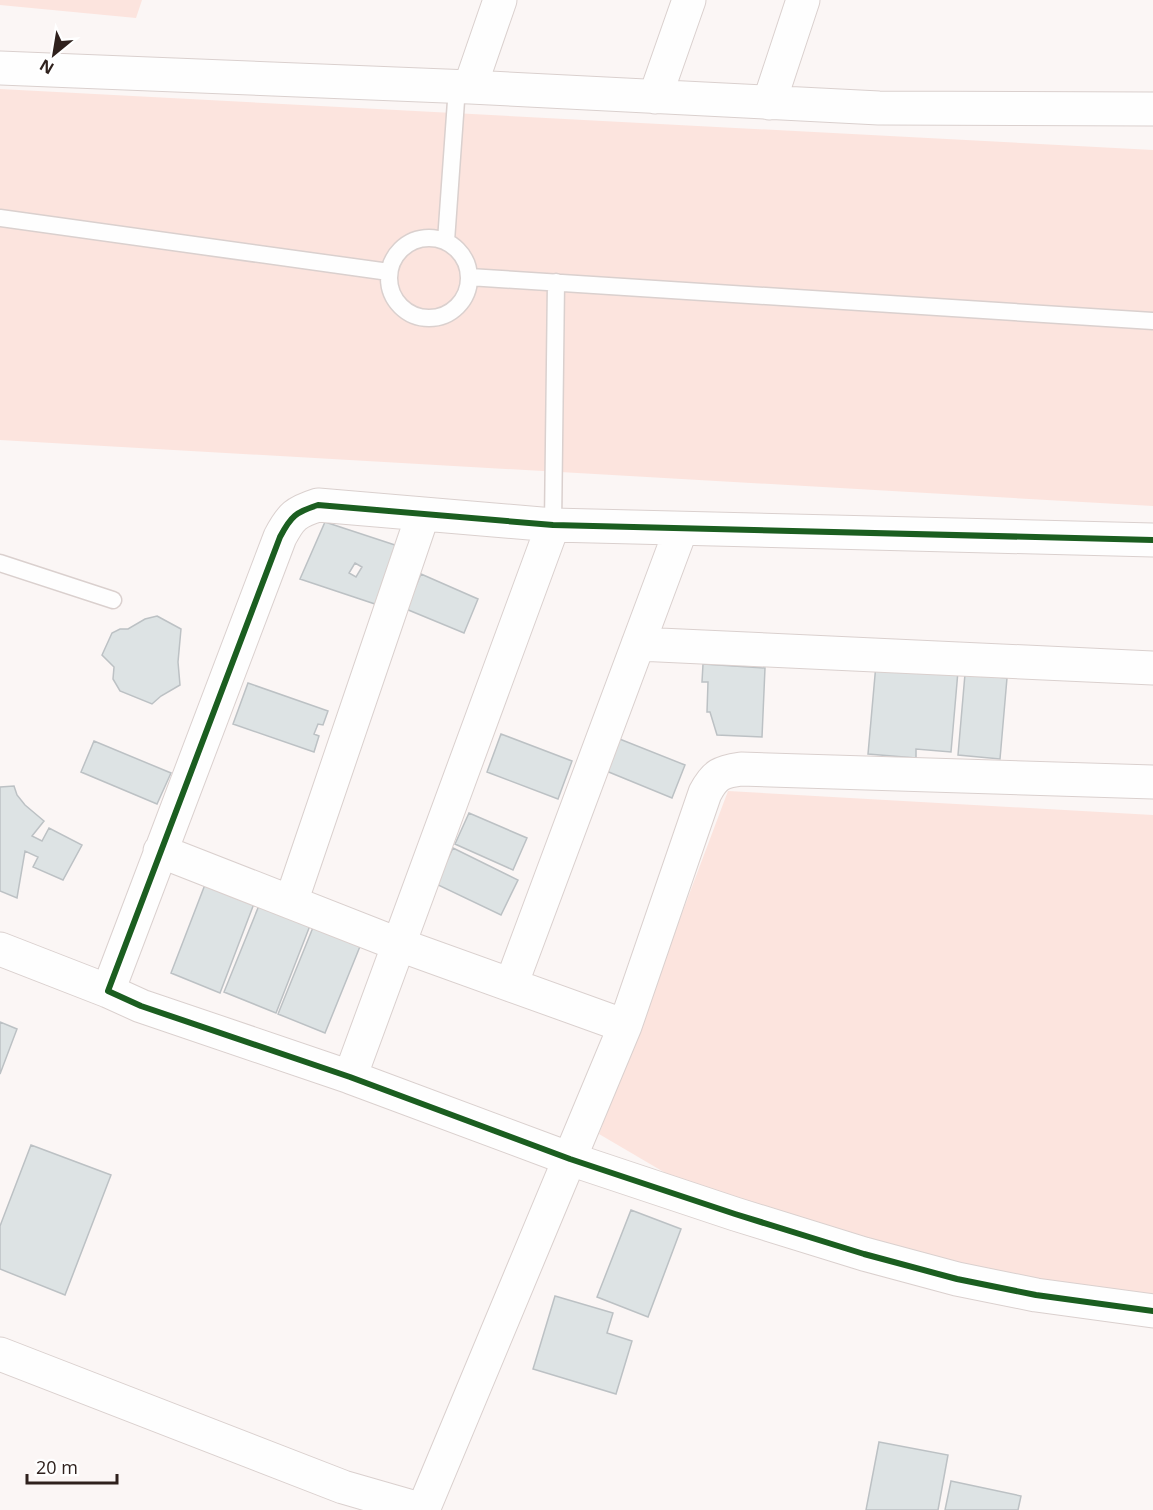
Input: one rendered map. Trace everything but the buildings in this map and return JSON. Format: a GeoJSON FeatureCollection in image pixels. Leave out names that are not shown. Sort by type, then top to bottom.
{"type":"FeatureCollection","features":[{"type":"Feature","properties":{"kind":"street"},"geometry":{"type":"LineString","coordinates":[[464,87],[500,0]]}},
{"type":"Feature","properties":{"kind":"street"},"geometry":{"type":"LineString","coordinates":[[656,97],[688,0]]}},
{"type":"Feature","properties":{"kind":"street"},"geometry":{"type":"LineString","coordinates":[[769,103],[803,0]]}},
{"type":"Feature","properties":{"kind":"street"},"geometry":{"type":"LineString","coordinates":[[0,68],[464,87],[879,108],[1153,109]]}},
{"type":"Feature","properties":{"kind":"street"},"geometry":{"type":"LineString","coordinates":[[108,991],[280,537],[288,521],[299,511],[318,505],[553,525],[1153,540]]}},
{"type":"Feature","properties":{"kind":"street"},"geometry":{"type":"LineString","coordinates":[[291,902],[423,514]]}},
{"type":"Feature","properties":{"kind":"street"},"geometry":{"type":"LineString","coordinates":[[351,1077],[553,525]]}},
{"type":"Feature","properties":{"kind":"street"},"geometry":{"type":"LineString","coordinates":[[511,985],[681,529]]}},
{"type":"Feature","properties":{"kind":"street"},"geometry":{"type":"LineString","coordinates":[[638,644],[1153,669]]}},
{"type":"Feature","properties":{"kind":"street"},"geometry":{"type":"LineString","coordinates":[[0,1354],[343,1486],[423,1510],[625,1026],[705,793],[712,779],[725,772],[741,769],[1153,782]]}},
{"type":"Feature","properties":{"kind":"street"},"geometry":{"type":"LineString","coordinates":[[160,851],[400,945],[625,1026]]}},
{"type":"Feature","properties":{"kind":"street"},"geometry":{"type":"LineString","coordinates":[[0,949],[141,1006],[351,1077],[570,1159],[822,1241],[957,1279],[1036,1294],[1153,1311]]}},
{"type":"Feature","properties":{"kind":"lane"},"geometry":{"type":"LineString","coordinates":[[446,241],[464,87]]}},
{"type":"Feature","properties":{"kind":"lane"},"geometry":{"type":"LineString","coordinates":[[0,218],[389,272]]}},
{"type":"Feature","properties":{"kind":"lane"},"geometry":{"type":"LineString","coordinates":[[432,238],[446,241],[456,248],[464,258],[469,277],[466,294],[459,304],[438,317],[424,317],[411,314],[400,305],[392,294],[388,280],[389,272],[396,254],[406,245],[418,239],[432,238]]}},
{"type":"Feature","properties":{"kind":"lane"},"geometry":{"type":"LineString","coordinates":[[469,277],[1153,321]]}},
{"type":"Feature","properties":{"kind":"lane"},"geometry":{"type":"LineString","coordinates":[[553,525],[556,282]]}},
{"type":"Feature","properties":{"kind":"lane"},"geometry":{"type":"LineString","coordinates":[[0,563],[113,600]]}},
{"type":"Feature","properties":{"kind":"shaded area"},"geometry":{"type":"Polygon","coordinates":[[[0,0],[142,0],[136,18],[0,5],[0,0]]]}},
{"type":"Feature","properties":{"kind":"shaded area"},"geometry":{"type":"Polygon","coordinates":[[[0,89],[1153,150],[1153,506],[0,440],[0,89]]]}},
{"type":"Feature","properties":{"kind":"shaded area"},"geometry":{"type":"Polygon","coordinates":[[[728,791],[1153,815],[1153,1306],[957,1279],[691,1188],[599,1134],[728,791]]]}},
{"type":"Feature","properties":{"kind":"cycle path"},"geometry":{"type":"LineString","coordinates":[[1153,540],[553,525],[318,505],[304,510],[291,519],[280,537],[108,991],[141,1006],[350,1077],[570,1159],[864,1254],[957,1279],[1036,1295],[1153,1311]]}}]}
